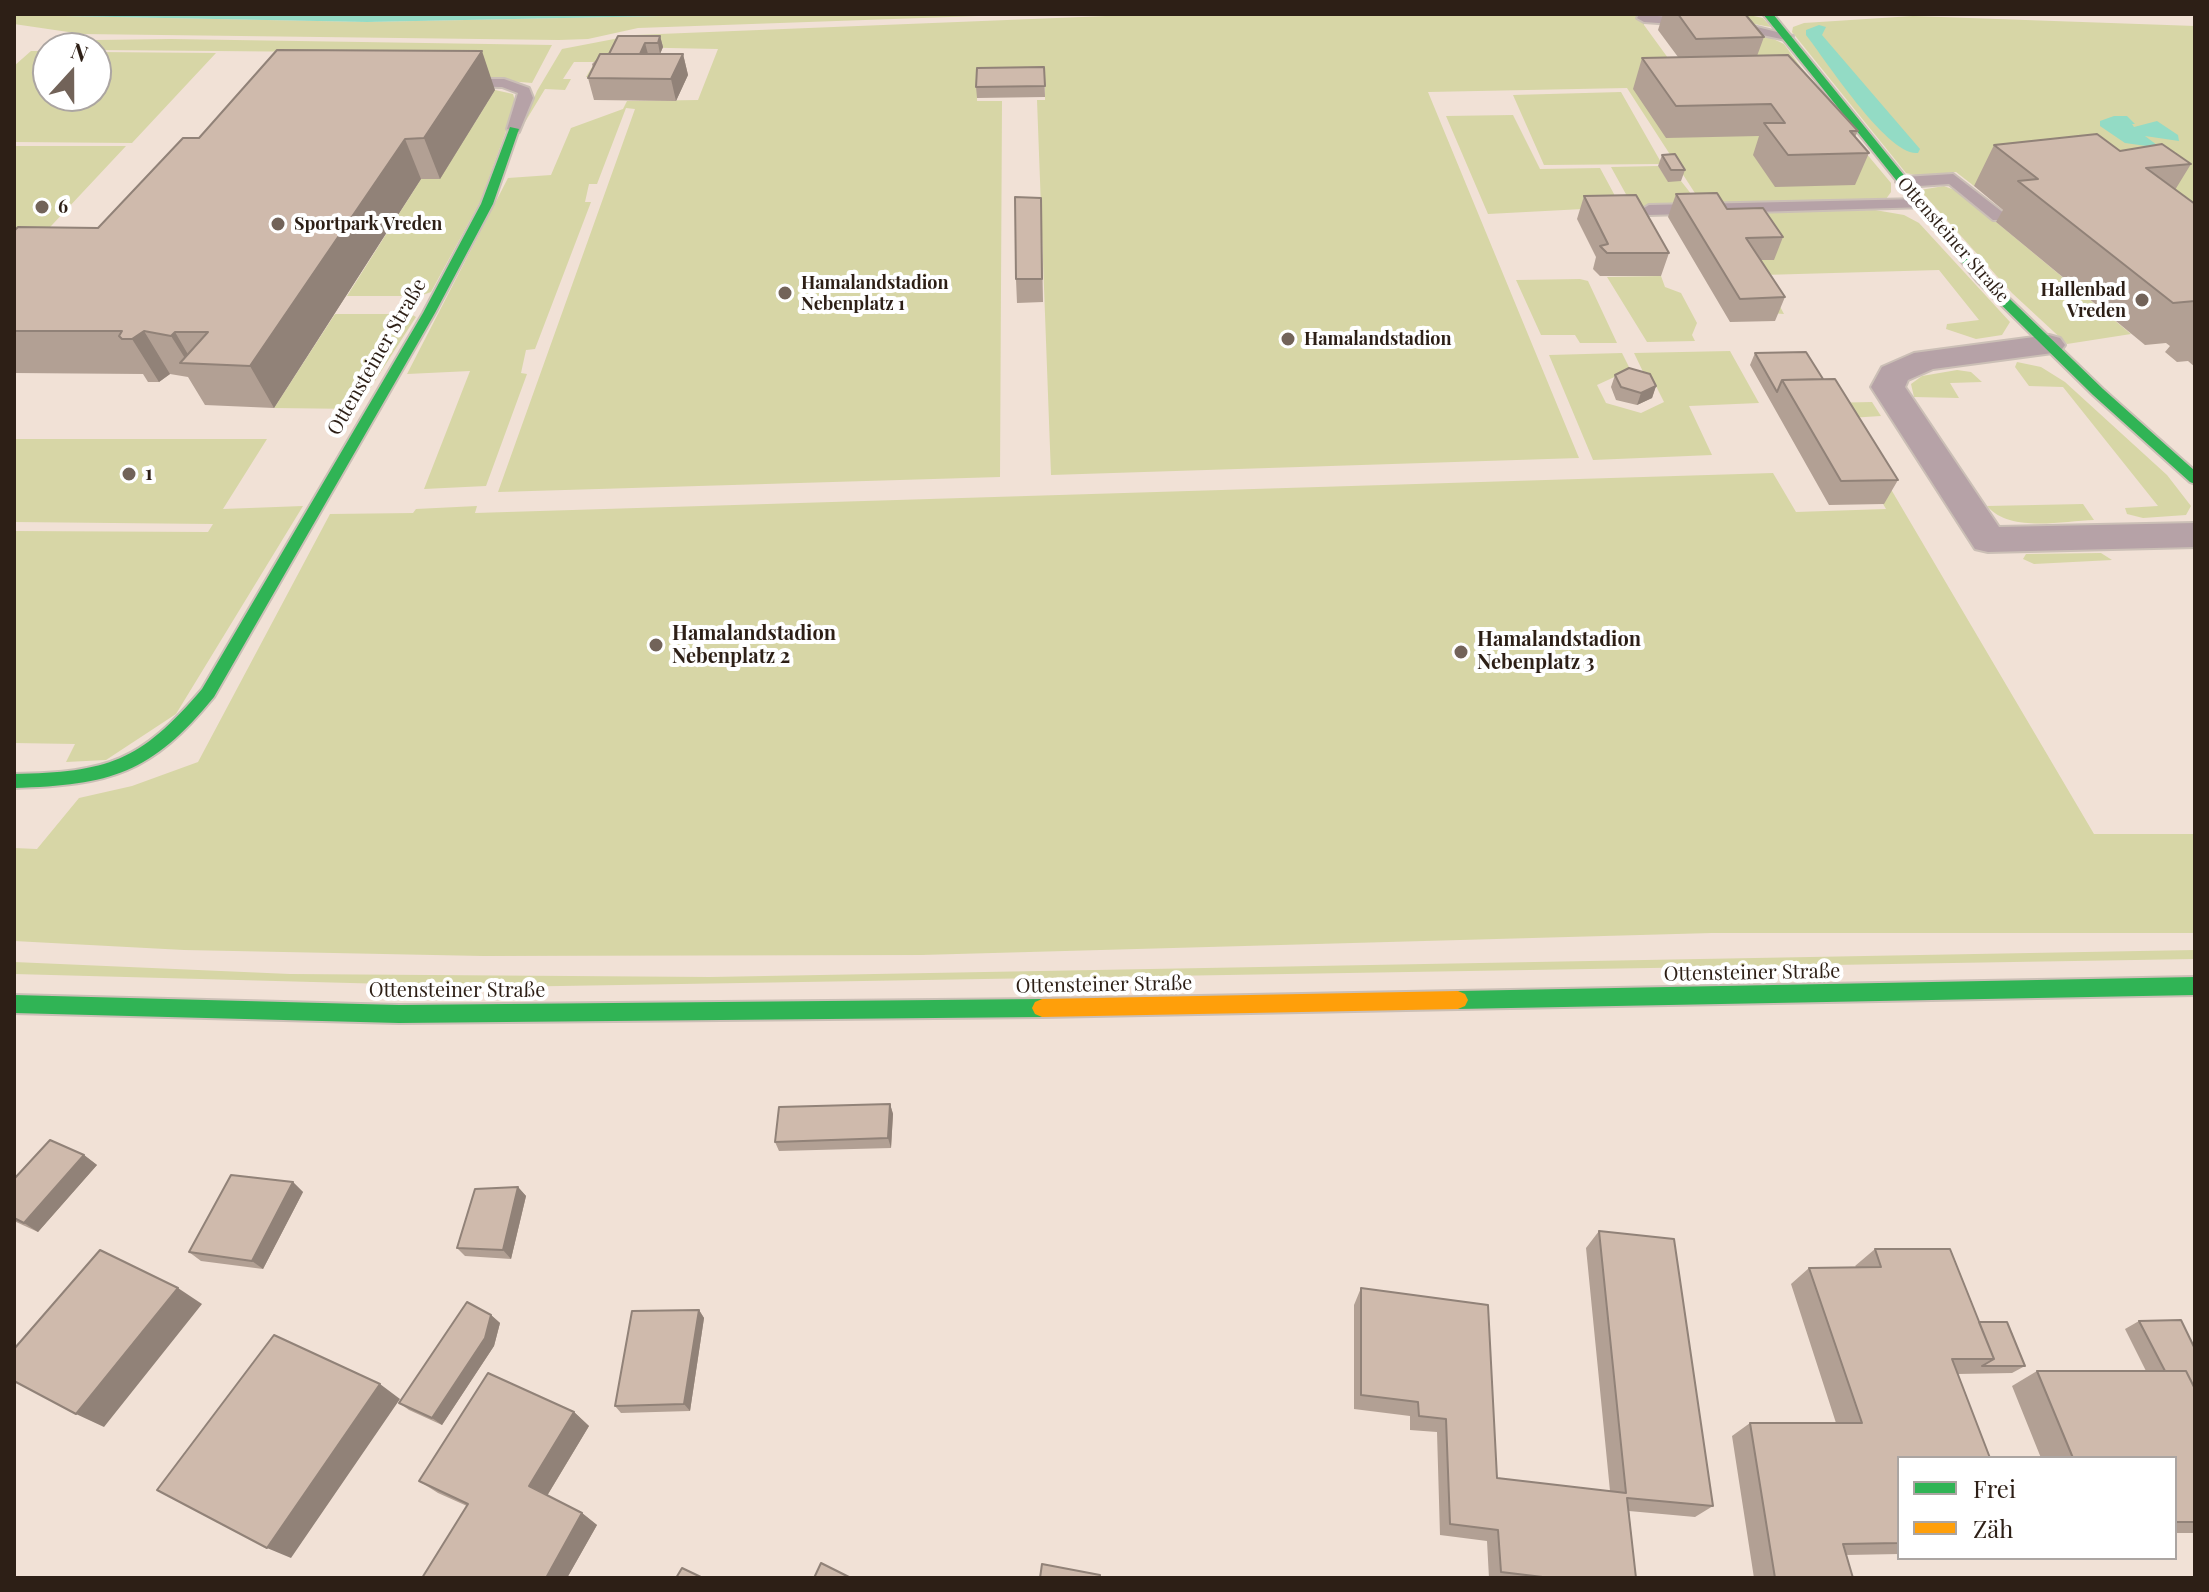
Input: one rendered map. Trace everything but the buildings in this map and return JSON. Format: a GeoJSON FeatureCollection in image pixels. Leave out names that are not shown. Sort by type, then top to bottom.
{"type":"FeatureCollection","features":[{"type":"Feature","properties":{"kind":"street","name":"Ottensteiner Straße"},"geometry":{"type":"LineString","coordinates":[[1768,14],[1981,278],[2195,479]]}},
{"type":"Feature","properties":{"kind":"street","name":"Ottensteiner Straße"},"geometry":{"type":"LineString","coordinates":[[14,781],[98,778],[157,752],[184,727],[208,693],[429,313],[487,204],[514,129]]}},
{"type":"Feature","properties":{"kind":"street"},"geometry":{"type":"LineString","coordinates":[[2049,345],[1926,360],[1894,374],[1888,387],[1988,540],[2195,535]]}},
{"type":"Feature","properties":{"kind":"street","name":"Ottensteiner Straße"},"geometry":{"type":"LineString","coordinates":[[14,1004],[247,1012],[755,1013],[2195,986]]}},
{"type":"Feature","properties":{"kind":"lane"},"geometry":{"type":"LineString","coordinates":[[1644,18],[1729,24],[1786,36]]}},
{"type":"Feature","properties":{"kind":"lane"},"geometry":{"type":"LineString","coordinates":[[441,83],[518,86],[526,98],[514,129]]}},
{"type":"Feature","properties":{"kind":"lane"},"geometry":{"type":"LineString","coordinates":[[1904,182],[1953,179],[1999,217]]}},
{"type":"Feature","properties":{"kind":"lane"},"geometry":{"type":"LineString","coordinates":[[1649,210],[1921,204]]}},
{"type":"Feature","properties":{"kind":"green space"},"geometry":{"type":"Polygon","coordinates":[[[761,14],[1035,14],[638,28],[588,39],[559,40],[112,34],[14,24],[14,15],[367,22],[761,14]]]}},
{"type":"Feature","properties":{"kind":"green space"},"geometry":{"type":"Polygon","coordinates":[[[1156,14],[1672,14],[1644,18],[1644,25],[1676,69],[1722,28],[1767,36],[1784,44],[1845,128],[1891,183],[1891,192],[1886,199],[1877,200],[1702,204],[1627,88],[1428,92],[1579,458],[1051,475],[1037,100],[1045,100],[1045,79],[977,80],[977,101],[1002,101],[1000,477],[498,492],[635,109],[626,108],[597,184],[589,184],[585,202],[591,202],[535,349],[526,350],[521,373],[527,374],[486,486],[424,489],[470,371],[407,374],[508,178],[551,175],[571,128],[623,109],[627,101],[698,100],[718,49],[621,47],[596,77],[586,77],[595,62],[574,62],[563,79],[571,79],[565,90],[545,89],[522,127],[537,91],[562,49],[635,35],[1156,14]]]}},
{"type":"Feature","properties":{"kind":"green space"},"geometry":{"type":"Polygon","coordinates":[[[1676,14],[1744,14],[1763,18],[1771,27],[1707,16],[1676,14]]]}},
{"type":"Feature","properties":{"kind":"green space"},"geometry":{"type":"Polygon","coordinates":[[[1913,16],[2195,26],[2195,252],[2077,174],[1974,186],[1956,172],[1920,176],[1906,173],[1792,32],[1793,27],[1804,23],[1913,16]]]}},
{"type":"Feature","properties":{"kind":"green space"},"geometry":{"type":"Polygon","coordinates":[[[112,40],[552,45],[532,83],[485,79],[330,52],[112,50],[112,40]]]}},
{"type":"Feature","properties":{"kind":"green space"},"geometry":{"type":"Polygon","coordinates":[[[32,51],[32,112],[112,112],[112,52],[216,53],[132,143],[14,142],[14,66],[32,51]]]}},
{"type":"Feature","properties":{"kind":"green space"},"geometry":{"type":"Polygon","coordinates":[[[495,90],[513,94],[516,104],[480,202],[431,292],[420,296],[347,296],[421,179],[440,178],[495,90]]]}},
{"type":"Feature","properties":{"kind":"green space"},"geometry":{"type":"Polygon","coordinates":[[[1621,92],[1662,164],[1544,165],[1513,95],[1621,92]]]}},
{"type":"Feature","properties":{"kind":"green space"},"geometry":{"type":"Polygon","coordinates":[[[1513,115],[1540,169],[1600,168],[1621,207],[1488,214],[1446,116],[1513,115]]]}},
{"type":"Feature","properties":{"kind":"green space","name":"6"},"geometry":{"type":"Polygon","coordinates":[[[14,146],[126,146],[23,256],[14,256],[14,146]]]}},
{"type":"Feature","properties":{"kind":"green space"},"geometry":{"type":"Polygon","coordinates":[[[1658,166],[1668,181],[1681,181],[1699,204],[1633,207],[1611,167],[1658,166]]]}},
{"type":"Feature","properties":{"kind":"green space"},"geometry":{"type":"Polygon","coordinates":[[[1944,186],[1960,192],[2131,334],[2067,344],[2012,293],[1920,190],[1944,186]]]}},
{"type":"Feature","properties":{"kind":"green space"},"geometry":{"type":"Polygon","coordinates":[[[1875,210],[1904,215],[1919,223],[2010,322],[2002,335],[1976,339],[1946,329],[1947,324],[1979,320],[1939,270],[1763,275],[1784,314],[1770,313],[1708,214],[1875,210]]]}},
{"type":"Feature","properties":{"kind":"green space"},"geometry":{"type":"Polygon","coordinates":[[[1661,276],[1665,287],[1681,293],[1697,323],[1692,335],[1695,341],[1647,342],[1607,277],[1661,276]]]}},
{"type":"Feature","properties":{"kind":"green space"},"geometry":{"type":"Polygon","coordinates":[[[1516,280],[1588,281],[1617,343],[1580,343],[1575,335],[1541,335],[1516,280]]]}},
{"type":"Feature","properties":{"kind":"green space"},"geometry":{"type":"Polygon","coordinates":[[[335,314],[411,314],[416,317],[357,409],[274,408],[335,314]]]}},
{"type":"Feature","properties":{"kind":"green space"},"geometry":{"type":"Polygon","coordinates":[[[1730,351],[1759,403],[1689,406],[1712,455],[1593,460],[1549,355],[1622,353],[1634,377],[1621,374],[1597,385],[1606,403],[1641,413],[1664,402],[1654,382],[1647,380],[1634,353],[1730,351]]]}},
{"type":"Feature","properties":{"kind":"green space"},"geometry":{"type":"Polygon","coordinates":[[[2017,362],[2041,367],[2065,382],[2167,475],[2191,506],[2186,515],[2143,518],[2127,514],[2125,508],[2158,506],[2063,387],[2029,386],[2015,367],[2017,362]]]}},
{"type":"Feature","properties":{"kind":"green space"},"geometry":{"type":"Polygon","coordinates":[[[1957,370],[1971,372],[1982,382],[1950,383],[1959,398],[1914,397],[1911,384],[1922,376],[1957,370]]]}},
{"type":"Feature","properties":{"kind":"green space"},"geometry":{"type":"Polygon","coordinates":[[[1872,402],[1881,416],[1849,418],[2094,834],[2195,834],[2195,933],[1712,933],[921,955],[483,956],[184,950],[14,941],[14,848],[37,849],[79,798],[132,786],[198,762],[330,514],[413,513],[416,509],[477,506],[475,513],[1773,473],[1796,512],[1886,509],[1824,403],[1872,402]]]}},
{"type":"Feature","properties":{"kind":"green space"},"geometry":{"type":"Polygon","coordinates":[[[14,439],[267,439],[223,509],[303,506],[176,714],[106,760],[66,762],[75,744],[14,743],[14,531],[208,532],[213,524],[14,522],[14,439]]]}},
{"type":"Feature","properties":{"kind":"green space"},"geometry":{"type":"Polygon","coordinates":[[[2083,504],[2094,520],[2023,523],[2009,520],[1987,506],[2083,504]]]}},
{"type":"Feature","properties":{"kind":"green space"},"geometry":{"type":"Polygon","coordinates":[[[2101,553],[2112,560],[2034,564],[2023,559],[2026,554],[2101,553]]]}},
{"type":"Feature","properties":{"kind":"green space"},"geometry":{"type":"Polygon","coordinates":[[[2195,950],[2195,959],[500,987],[14,974],[14,962],[290,974],[710,977],[2195,950]]]}},
{"type":"Feature","properties":{"kind":"water"},"geometry":{"type":"Polygon","coordinates":[[[14,14],[761,14],[367,22],[14,15],[14,14]]]}},
{"type":"Feature","properties":{"kind":"water"},"geometry":{"type":"Polygon","coordinates":[[[1819,25],[1826,27],[1822,35],[1920,149],[1918,153],[1905,150],[1891,140],[1842,84],[1806,35],[1806,30],[1819,25]]]}},
{"type":"Feature","properties":{"kind":"water"},"geometry":{"type":"Polygon","coordinates":[[[2127,116],[2135,124],[2132,124],[2134,127],[2157,121],[2178,135],[2179,141],[2145,136],[2161,148],[2125,143],[2100,126],[2100,121],[2127,116]]]}},
{"type":"Feature","properties":{"kind":"traffic: fast"},"geometry":{"type":"LineString","coordinates":[[1768,14],[1981,278],[2098,392],[2195,479]]}},
{"type":"Feature","properties":{"kind":"traffic: fast"},"geometry":{"type":"LineString","coordinates":[[14,781],[76,778],[124,766],[166,740],[208,693],[429,313],[487,204],[514,129]]}},
{"type":"Feature","properties":{"kind":"traffic: fast"},"geometry":{"type":"LineString","coordinates":[[1458,1000],[2195,986]]}},
{"type":"Feature","properties":{"kind":"traffic: fast"},"geometry":{"type":"LineString","coordinates":[[14,1004],[399,1014],[657,1014],[1042,1008]]}},
{"type":"Feature","properties":{"kind":"traffic: slow"},"geometry":{"type":"LineString","coordinates":[[1042,1008],[1458,1000]]}},
{"type":"Feature","properties":{"kind":"place","name":"6"},"geometry":{"type":"Point","coordinates":[42,207]}},
{"type":"Feature","properties":{"kind":"place","name":"Sportpark Vreden"},"geometry":{"type":"Point","coordinates":[278,224]}},
{"type":"Feature","properties":{"kind":"place","name":"Hamalandstadion Nebenplatz 1"},"geometry":{"type":"Point","coordinates":[785,293]}},
{"type":"Feature","properties":{"kind":"place","name":"Hallenbad Vreden"},"geometry":{"type":"Point","coordinates":[2142,300]}},
{"type":"Feature","properties":{"kind":"place","name":"Hamalandstadion"},"geometry":{"type":"Point","coordinates":[1288,339]}},
{"type":"Feature","properties":{"kind":"place","name":"1"},"geometry":{"type":"Point","coordinates":[129,474]}},
{"type":"Feature","properties":{"kind":"place","name":"Hamalandstadion Nebenplatz 2"},"geometry":{"type":"Point","coordinates":[656,645]}},
{"type":"Feature","properties":{"kind":"place","name":"Hamalandstadion Nebenplatz 3"},"geometry":{"type":"Point","coordinates":[1461,652]}}]}
